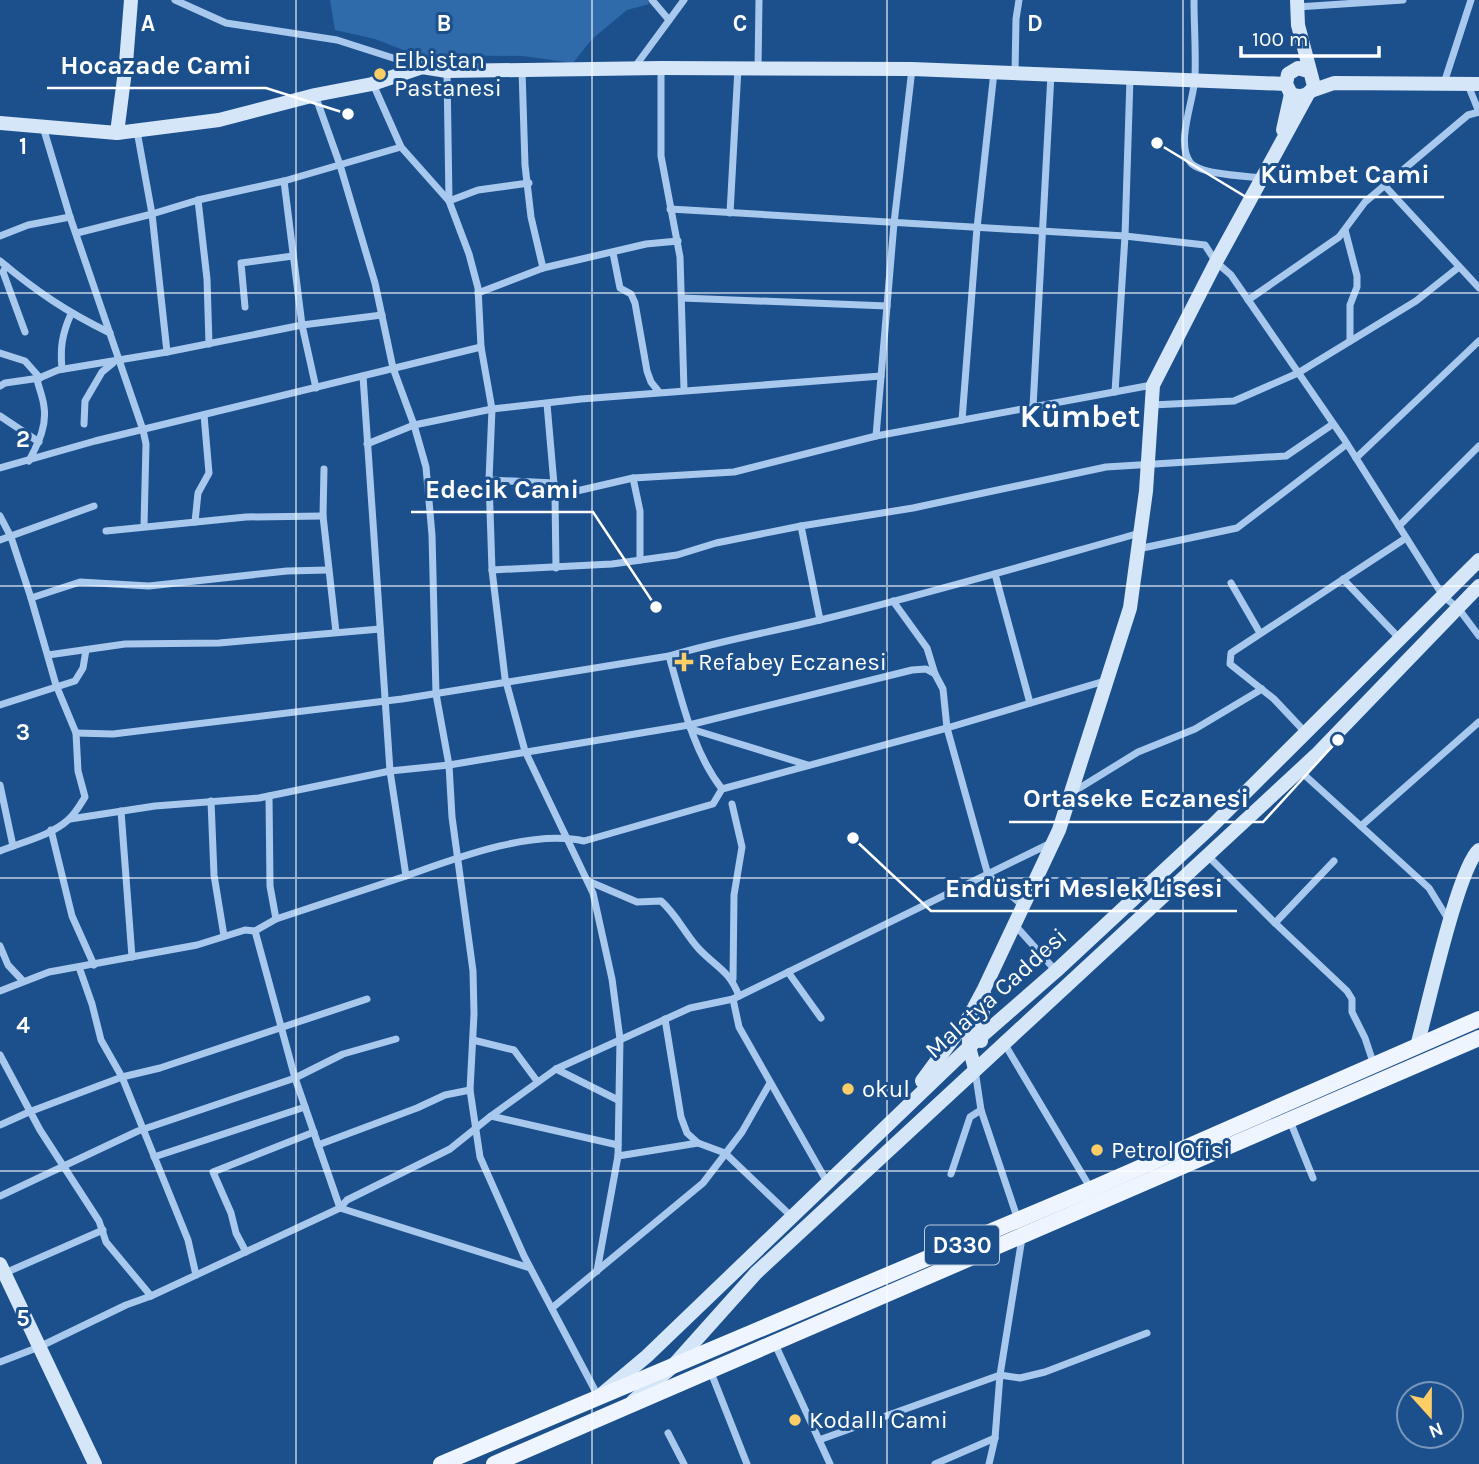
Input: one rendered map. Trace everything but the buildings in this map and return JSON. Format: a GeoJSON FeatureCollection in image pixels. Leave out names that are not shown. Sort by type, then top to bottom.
{"type":"FeatureCollection","features":[{"type":"Feature","properties":{"kind":"main road","name":"D330"},"geometry":{"type":"LineString","coordinates":[[494,1464],[774,1342],[1021,1228],[1091,1189],[1479,1019]]}},
{"type":"Feature","properties":{"kind":"main road","name":"D330"},"geometry":{"type":"LineString","coordinates":[[442,1464],[598,1397],[1290,1121],[1479,1038]]}},
{"type":"Feature","properties":{"kind":"street"},"geometry":{"type":"LineString","coordinates":[[117,133],[127,63],[131,0]]}},
{"type":"Feature","properties":{"kind":"street"},"geometry":{"type":"LineString","coordinates":[[175,0],[226,23],[337,40],[422,67],[447,71],[634,68],[912,69],[1260,82],[1289,80],[1303,68],[1334,83]]}},
{"type":"Feature","properties":{"kind":"street"},"geometry":{"type":"LineString","coordinates":[[652,0],[669,20]]}},
{"type":"Feature","properties":{"kind":"street"},"geometry":{"type":"LineString","coordinates":[[634,68],[684,0]]}},
{"type":"Feature","properties":{"kind":"street"},"geometry":{"type":"LineString","coordinates":[[758,69],[759,0]]}},
{"type":"Feature","properties":{"kind":"street"},"geometry":{"type":"LineString","coordinates":[[1015,73],[1019,0]]}},
{"type":"Feature","properties":{"kind":"street"},"geometry":{"type":"LineString","coordinates":[[1194,0],[1196,80],[1187,113],[1187,156],[1191,164],[1202,170],[1263,178]]}},
{"type":"Feature","properties":{"kind":"street"},"geometry":{"type":"LineString","coordinates":[[893,1119],[969,1017],[1053,842],[1071,793],[1130,608],[1148,464],[1153,385],[1216,262],[1314,86],[1298,25],[1297,3],[1403,0]]}},
{"type":"Feature","properties":{"kind":"street"},"geometry":{"type":"LineString","coordinates":[[1444,84],[1471,0]]}},
{"type":"Feature","properties":{"kind":"street"},"geometry":{"type":"LineString","coordinates":[[1279,150],[1298,25]]}},
{"type":"Feature","properties":{"kind":"street"},"geometry":{"type":"LineString","coordinates":[[0,123],[117,133],[219,120],[315,95],[372,84],[422,67]]}},
{"type":"Feature","properties":{"kind":"street"},"geometry":{"type":"LineString","coordinates":[[661,68],[660,156],[678,241],[684,390]]}},
{"type":"Feature","properties":{"kind":"street"},"geometry":{"type":"LineString","coordinates":[[730,213],[738,68]]}},
{"type":"Feature","properties":{"kind":"street"},"geometry":{"type":"LineString","coordinates":[[876,436],[894,223],[912,69]]}},
{"type":"Feature","properties":{"kind":"street"},"geometry":{"type":"LineString","coordinates":[[522,70],[525,164],[529,183],[530,217],[542,268]]}},
{"type":"Feature","properties":{"kind":"street"},"geometry":{"type":"LineString","coordinates":[[447,71],[449,201],[469,254],[478,293],[481,346],[492,409],[489,480],[492,570],[507,684],[525,751],[593,893],[612,979],[620,1040],[618,1156],[597,1271]]}},
{"type":"Feature","properties":{"kind":"street"},"geometry":{"type":"LineString","coordinates":[[962,420],[977,228],[994,72]]}},
{"type":"Feature","properties":{"kind":"street"},"geometry":{"type":"LineString","coordinates":[[1033,407],[1051,75]]}},
{"type":"Feature","properties":{"kind":"street"},"geometry":{"type":"LineString","coordinates":[[1115,392],[1125,236],[1130,78]]}},
{"type":"Feature","properties":{"kind":"street"},"geometry":{"type":"LineString","coordinates":[[1248,300],[1339,237],[1365,202],[1468,115],[1479,112],[1473,84],[1334,83],[1302,96],[1289,80]]}},
{"type":"Feature","properties":{"kind":"street"},"geometry":{"type":"LineString","coordinates":[[372,84],[401,147],[449,201]]}},
{"type":"Feature","properties":{"kind":"street"},"geometry":{"type":"LineString","coordinates":[[315,95],[340,165],[375,282],[393,368],[426,467],[431,522],[436,694],[449,765],[473,971],[470,1090],[480,1157],[500,1208],[598,1397]]}},
{"type":"Feature","properties":{"kind":"street"},"geometry":{"type":"LineString","coordinates":[[43,127],[70,217],[143,430],[146,444],[144,527]]}},
{"type":"Feature","properties":{"kind":"street"},"geometry":{"type":"LineString","coordinates":[[137,130],[152,214],[167,352]]}},
{"type":"Feature","properties":{"kind":"street"},"geometry":{"type":"LineString","coordinates":[[77,233],[198,200],[284,181],[401,147]]}},
{"type":"Feature","properties":{"kind":"street"},"geometry":{"type":"LineString","coordinates":[[284,181],[302,325],[316,388]]}},
{"type":"Feature","properties":{"kind":"street"},"geometry":{"type":"LineString","coordinates":[[449,201],[478,190],[529,183]]}},
{"type":"Feature","properties":{"kind":"street"},"geometry":{"type":"LineString","coordinates":[[1385,186],[1479,288]]}},
{"type":"Feature","properties":{"kind":"street"},"geometry":{"type":"LineString","coordinates":[[198,200],[207,279],[208,344]]}},
{"type":"Feature","properties":{"kind":"street"},"geometry":{"type":"LineString","coordinates":[[670,209],[1125,236],[1205,245],[1216,262],[1231,275],[1347,444],[1443,596],[1458,608],[1479,636]]}},
{"type":"Feature","properties":{"kind":"street"},"geometry":{"type":"LineString","coordinates":[[0,236],[28,225],[70,217]]}},
{"type":"Feature","properties":{"kind":"street"},"geometry":{"type":"LineString","coordinates":[[1345,230],[1357,276],[1357,287],[1350,305],[1350,341]]}},
{"type":"Feature","properties":{"kind":"street"},"geometry":{"type":"LineString","coordinates":[[478,293],[542,268],[646,244],[678,241]]}},
{"type":"Feature","properties":{"kind":"street"},"geometry":{"type":"LineString","coordinates":[[613,253],[620,288],[631,294],[635,303],[646,371],[650,382],[659,392]]}},
{"type":"Feature","properties":{"kind":"street"},"geometry":{"type":"LineString","coordinates":[[246,307],[240,263],[293,256]]}},
{"type":"Feature","properties":{"kind":"street"},"geometry":{"type":"LineString","coordinates":[[3,264],[71,314],[110,333]]}},
{"type":"Feature","properties":{"kind":"street"},"geometry":{"type":"LineString","coordinates":[[3,264],[25,332]]}},
{"type":"Feature","properties":{"kind":"street"},"geometry":{"type":"LineString","coordinates":[[1152,405],[1234,401],[1298,373],[1416,301],[1459,267]]}},
{"type":"Feature","properties":{"kind":"street"},"geometry":{"type":"LineString","coordinates":[[682,298],[887,306]]}},
{"type":"Feature","properties":{"kind":"street"},"geometry":{"type":"LineString","coordinates":[[62,369],[60,350],[63,332],[71,314]]}},
{"type":"Feature","properties":{"kind":"street"},"geometry":{"type":"LineString","coordinates":[[0,386],[40,378],[62,369],[167,352],[302,325],[382,315]]}},
{"type":"Feature","properties":{"kind":"street"},"geometry":{"type":"LineString","coordinates":[[1356,458],[1479,341]]}},
{"type":"Feature","properties":{"kind":"street"},"geometry":{"type":"LineString","coordinates":[[0,468],[481,346]]}},
{"type":"Feature","properties":{"kind":"street"},"geometry":{"type":"LineString","coordinates":[[0,353],[25,361],[40,378]]}},
{"type":"Feature","properties":{"kind":"street"},"geometry":{"type":"LineString","coordinates":[[84,424],[85,401],[90,392],[108,365],[120,360]]}},
{"type":"Feature","properties":{"kind":"street"},"geometry":{"type":"LineString","coordinates":[[363,376],[390,771],[405,876]]}},
{"type":"Feature","properties":{"kind":"street"},"geometry":{"type":"LineString","coordinates":[[368,444],[414,425],[492,409],[659,392],[881,376]]}},
{"type":"Feature","properties":{"kind":"street"},"geometry":{"type":"LineString","coordinates":[[29,461],[39,442],[44,419],[44,404],[37,379],[40,378]]}},
{"type":"Feature","properties":{"kind":"street"},"geometry":{"type":"LineString","coordinates":[[555,496],[634,478],[734,472],[876,436],[1153,385]]}},
{"type":"Feature","properties":{"kind":"street"},"geometry":{"type":"LineString","coordinates":[[547,404],[555,496],[556,568]]}},
{"type":"Feature","properties":{"kind":"street"},"geometry":{"type":"LineString","coordinates":[[195,522],[198,493],[209,473],[204,415]]}},
{"type":"Feature","properties":{"kind":"street"},"geometry":{"type":"LineString","coordinates":[[0,416],[39,442]]}},
{"type":"Feature","properties":{"kind":"street"},"geometry":{"type":"LineString","coordinates":[[492,570],[556,568],[677,555],[716,543],[913,508],[1106,467],[1286,456],[1333,424]]}},
{"type":"Feature","properties":{"kind":"street"},"geometry":{"type":"LineString","coordinates":[[1138,548],[1237,528],[1347,444]]}},
{"type":"Feature","properties":{"kind":"street"},"geometry":{"type":"LineString","coordinates":[[1399,526],[1479,446]]}},
{"type":"Feature","properties":{"kind":"street"},"geometry":{"type":"LineString","coordinates":[[324,469],[323,516],[336,632]]}},
{"type":"Feature","properties":{"kind":"street"},"geometry":{"type":"LineString","coordinates":[[634,478],[640,510],[640,560]]}},
{"type":"Feature","properties":{"kind":"street"},"geometry":{"type":"LineString","coordinates":[[489,480],[554,483]]}},
{"type":"Feature","properties":{"kind":"street"},"geometry":{"type":"LineString","coordinates":[[0,540],[94,506]]}},
{"type":"Feature","properties":{"kind":"street"},"geometry":{"type":"LineString","coordinates":[[0,516],[31,598],[57,688],[76,733],[78,771],[85,797],[70,819]]}},
{"type":"Feature","properties":{"kind":"street"},"geometry":{"type":"LineString","coordinates":[[106,531],[246,517],[323,516]]}},
{"type":"Feature","properties":{"kind":"street"},"geometry":{"type":"LineString","coordinates":[[801,526],[820,620]]}},
{"type":"Feature","properties":{"kind":"street"},"geometry":{"type":"LineString","coordinates":[[76,733],[113,734],[385,701],[507,684],[669,656],[893,601],[1140,533]]}},
{"type":"Feature","properties":{"kind":"street"},"geometry":{"type":"LineString","coordinates":[[1307,733],[1262,689],[1230,664],[1231,653],[1406,538]]}},
{"type":"Feature","properties":{"kind":"street","name":"Malatya Caddesi"},"geometry":{"type":"LineString","coordinates":[[598,1397],[665,1338],[969,1047],[1056,971],[1213,825],[1479,559]]}},
{"type":"Feature","properties":{"kind":"street"},"geometry":{"type":"LineString","coordinates":[[31,598],[80,582],[149,586],[287,571],[328,570]]}},
{"type":"Feature","properties":{"kind":"street"},"geometry":{"type":"LineString","coordinates":[[995,574],[1030,703]]}},
{"type":"Feature","properties":{"kind":"street"},"geometry":{"type":"LineString","coordinates":[[1343,579],[1400,639]]}},
{"type":"Feature","properties":{"kind":"street"},"geometry":{"type":"LineString","coordinates":[[1231,583],[1260,633]]}},
{"type":"Feature","properties":{"kind":"street"},"geometry":{"type":"LineString","coordinates":[[626,1407],[671,1368],[756,1273],[1299,770],[1479,586]]}},
{"type":"Feature","properties":{"kind":"street"},"geometry":{"type":"LineString","coordinates":[[893,601],[927,648],[943,689],[947,728],[988,875],[1023,906]]}},
{"type":"Feature","properties":{"kind":"street"},"geometry":{"type":"LineString","coordinates":[[48,654],[125,644],[219,643],[380,629]]}},
{"type":"Feature","properties":{"kind":"street"},"geometry":{"type":"LineString","coordinates":[[0,705],[75,681],[80,676],[86,650]]}},
{"type":"Feature","properties":{"kind":"street"},"geometry":{"type":"LineString","coordinates":[[669,656],[690,727],[710,774],[722,789]]}},
{"type":"Feature","properties":{"kind":"street"},"geometry":{"type":"LineString","coordinates":[[0,851],[51,830],[70,819],[269,796],[390,771],[449,765],[690,727],[912,670],[926,669],[935,674]]}},
{"type":"Feature","properties":{"kind":"street"},"geometry":{"type":"LineString","coordinates":[[0,991],[49,972],[197,945],[244,930],[255,931],[276,919],[458,857],[538,839],[568,837],[584,841],[713,804],[722,789],[947,728],[1108,680]]}},
{"type":"Feature","properties":{"kind":"street"},"geometry":{"type":"LineString","coordinates":[[1071,793],[1138,751],[1195,729],[1262,689]]}},
{"type":"Feature","properties":{"kind":"street"},"geometry":{"type":"LineString","coordinates":[[1361,826],[1479,722]]}},
{"type":"Feature","properties":{"kind":"street"},"geometry":{"type":"LineString","coordinates":[[690,727],[809,765]]}},
{"type":"Feature","properties":{"kind":"street"},"geometry":{"type":"LineString","coordinates":[[1299,770],[1429,888],[1450,922]]}},
{"type":"Feature","properties":{"kind":"street"},"geometry":{"type":"LineString","coordinates":[[0,785],[13,846]]}},
{"type":"Feature","properties":{"kind":"street"},"geometry":{"type":"LineString","coordinates":[[269,796],[270,886],[276,919]]}},
{"type":"Feature","properties":{"kind":"street"},"geometry":{"type":"LineString","coordinates":[[211,801],[214,875],[224,936]]}},
{"type":"Feature","properties":{"kind":"street"},"geometry":{"type":"LineString","coordinates":[[732,804],[742,847],[734,895],[733,979],[739,1027],[827,1182]]}},
{"type":"Feature","properties":{"kind":"street"},"geometry":{"type":"LineString","coordinates":[[121,811],[132,957]]}},
{"type":"Feature","properties":{"kind":"street"},"geometry":{"type":"LineString","coordinates":[[51,830],[72,916],[94,965]]}},
{"type":"Feature","properties":{"kind":"street"},"geometry":{"type":"LineString","coordinates":[[0,1362],[39,1348],[126,1305],[151,1296],[340,1208],[347,1200],[450,1149],[556,1069],[690,1008],[736,997],[1053,842]]}},
{"type":"Feature","properties":{"kind":"street"},"geometry":{"type":"LineString","coordinates":[[1417,1046],[1450,922],[1472,856],[1479,850]]}},
{"type":"Feature","properties":{"kind":"street"},"geometry":{"type":"LineString","coordinates":[[1208,855],[1347,991],[1352,999],[1352,1012],[1374,1065]]}},
{"type":"Feature","properties":{"kind":"street"},"geometry":{"type":"LineString","coordinates":[[1275,923],[1334,862]]}},
{"type":"Feature","properties":{"kind":"street"},"geometry":{"type":"LineString","coordinates":[[588,881],[638,902],[661,901],[674,912],[698,948],[733,979]]}},
{"type":"Feature","properties":{"kind":"street"},"geometry":{"type":"LineString","coordinates":[[1015,925],[1056,971]]}},
{"type":"Feature","properties":{"kind":"street"},"geometry":{"type":"LineString","coordinates":[[255,931],[295,1078],[340,1208]]}},
{"type":"Feature","properties":{"kind":"street"},"geometry":{"type":"LineString","coordinates":[[0,946],[8,965],[23,981]]}},
{"type":"Feature","properties":{"kind":"street"},"geometry":{"type":"LineString","coordinates":[[79,967],[101,1040],[121,1077],[188,1240],[196,1275]]}},
{"type":"Feature","properties":{"kind":"street"},"geometry":{"type":"LineString","coordinates":[[788,972],[821,1018]]}},
{"type":"Feature","properties":{"kind":"street"},"geometry":{"type":"LineString","coordinates":[[975,1069],[982,1035],[984,989]]}},
{"type":"Feature","properties":{"kind":"street"},"geometry":{"type":"LineString","coordinates":[[0,1125],[121,1077],[160,1068],[367,999]]}},
{"type":"Feature","properties":{"kind":"street"},"geometry":{"type":"LineString","coordinates":[[969,1017],[969,1047],[981,1110],[1021,1228],[1000,1376],[995,1438],[989,1464]]}},
{"type":"Feature","properties":{"kind":"street"},"geometry":{"type":"LineString","coordinates":[[665,1019],[681,1117],[687,1133],[698,1143],[725,1153],[791,1216]]}},
{"type":"Feature","properties":{"kind":"street"},"geometry":{"type":"LineString","coordinates":[[0,1196],[142,1129],[295,1078],[343,1054],[396,1039]]}},
{"type":"Feature","properties":{"kind":"street"},"geometry":{"type":"LineString","coordinates":[[473,1040],[514,1050],[537,1081]]}},
{"type":"Feature","properties":{"kind":"street"},"geometry":{"type":"LineString","coordinates":[[1004,1043],[1091,1189]]}},
{"type":"Feature","properties":{"kind":"street"},"geometry":{"type":"LineString","coordinates":[[0,1055],[29,1112],[103,1230],[106,1242],[151,1296]]}},
{"type":"Feature","properties":{"kind":"street"},"geometry":{"type":"LineString","coordinates":[[556,1069],[618,1100]]}},
{"type":"Feature","properties":{"kind":"street"},"geometry":{"type":"LineString","coordinates":[[552,1308],[703,1183],[742,1132],[771,1083]]}},
{"type":"Feature","properties":{"kind":"street"},"geometry":{"type":"LineString","coordinates":[[318,1145],[445,1095],[470,1090]]}},
{"type":"Feature","properties":{"kind":"street"},"geometry":{"type":"LineString","coordinates":[[154,1157],[305,1107]]}},
{"type":"Feature","properties":{"kind":"street"},"geometry":{"type":"LineString","coordinates":[[951,1174],[970,1117],[981,1110]]}},
{"type":"Feature","properties":{"kind":"street"},"geometry":{"type":"LineString","coordinates":[[491,1116],[618,1145]]}},
{"type":"Feature","properties":{"kind":"street"},"geometry":{"type":"LineString","coordinates":[[1290,1121],[1314,1178]]}},
{"type":"Feature","properties":{"kind":"street"},"geometry":{"type":"LineString","coordinates":[[246,1252],[213,1172],[314,1132]]}},
{"type":"Feature","properties":{"kind":"street"},"geometry":{"type":"LineString","coordinates":[[618,1156],[698,1143]]}},
{"type":"Feature","properties":{"kind":"street"},"geometry":{"type":"LineString","coordinates":[[340,1208],[530,1268]]}},
{"type":"Feature","properties":{"kind":"street"},"geometry":{"type":"LineString","coordinates":[[95,1464],[2,1269],[103,1230]]}},
{"type":"Feature","properties":{"kind":"street"},"geometry":{"type":"LineString","coordinates":[[819,1440],[1000,1376],[1020,1378],[1045,1373],[1147,1333]]}},
{"type":"Feature","properties":{"kind":"street"},"geometry":{"type":"LineString","coordinates":[[665,1338],[662,1360],[684,1381]]}},
{"type":"Feature","properties":{"kind":"street"},"geometry":{"type":"LineString","coordinates":[[774,1342],[830,1464]]}},
{"type":"Feature","properties":{"kind":"street"},"geometry":{"type":"LineString","coordinates":[[710,1370],[747,1464]]}},
{"type":"Feature","properties":{"kind":"street"},"geometry":{"type":"LineString","coordinates":[[668,1433],[684,1464]]}},
{"type":"Feature","properties":{"kind":"street"},"geometry":{"type":"LineString","coordinates":[[935,1464],[995,1438]]}},
{"type":"Feature","properties":{"kind":"shaded area"},"geometry":{"type":"Polygon","coordinates":[[[330,0],[648,0],[649,4],[627,10],[592,39],[573,63],[523,56],[416,55],[375,39],[335,30],[330,0]]]}},
{"type":"Feature","properties":{"kind":"place","name":"Elbistan Pastanesi"},"geometry":{"type":"Point","coordinates":[380,74]}},
{"type":"Feature","properties":{"kind":"place","name":"Hocazade Cami"},"geometry":{"type":"Point","coordinates":[348,114]}},
{"type":"Feature","properties":{"kind":"place","name":"Kümbet Cami"},"geometry":{"type":"Point","coordinates":[1157,143]}},
{"type":"Feature","properties":{"kind":"place","name":"Edecik Cami"},"geometry":{"type":"Point","coordinates":[656,607]}},
{"type":"Feature","properties":{"kind":"place","name":"Refabey Eczanesi"},"geometry":{"type":"Point","coordinates":[684,662]}},
{"type":"Feature","properties":{"kind":"place","name":"Ortaseke Eczanesi"},"geometry":{"type":"Point","coordinates":[1338,740]}},
{"type":"Feature","properties":{"kind":"place","name":"Endüstri Meslek Lisesi"},"geometry":{"type":"Point","coordinates":[853,838]}},
{"type":"Feature","properties":{"kind":"place","name":"okul"},"geometry":{"type":"Point","coordinates":[848,1089]}},
{"type":"Feature","properties":{"kind":"place","name":"Petrol Ofisi"},"geometry":{"type":"Point","coordinates":[1097,1150]}},
{"type":"Feature","properties":{"kind":"place","name":"Kodallı Cami"},"geometry":{"type":"Point","coordinates":[795,1420]}},
{"type":"Feature","properties":{"kind":"district","name":"Kümbet"},"geometry":{"type":"Point","coordinates":[1080,416]}}]}
